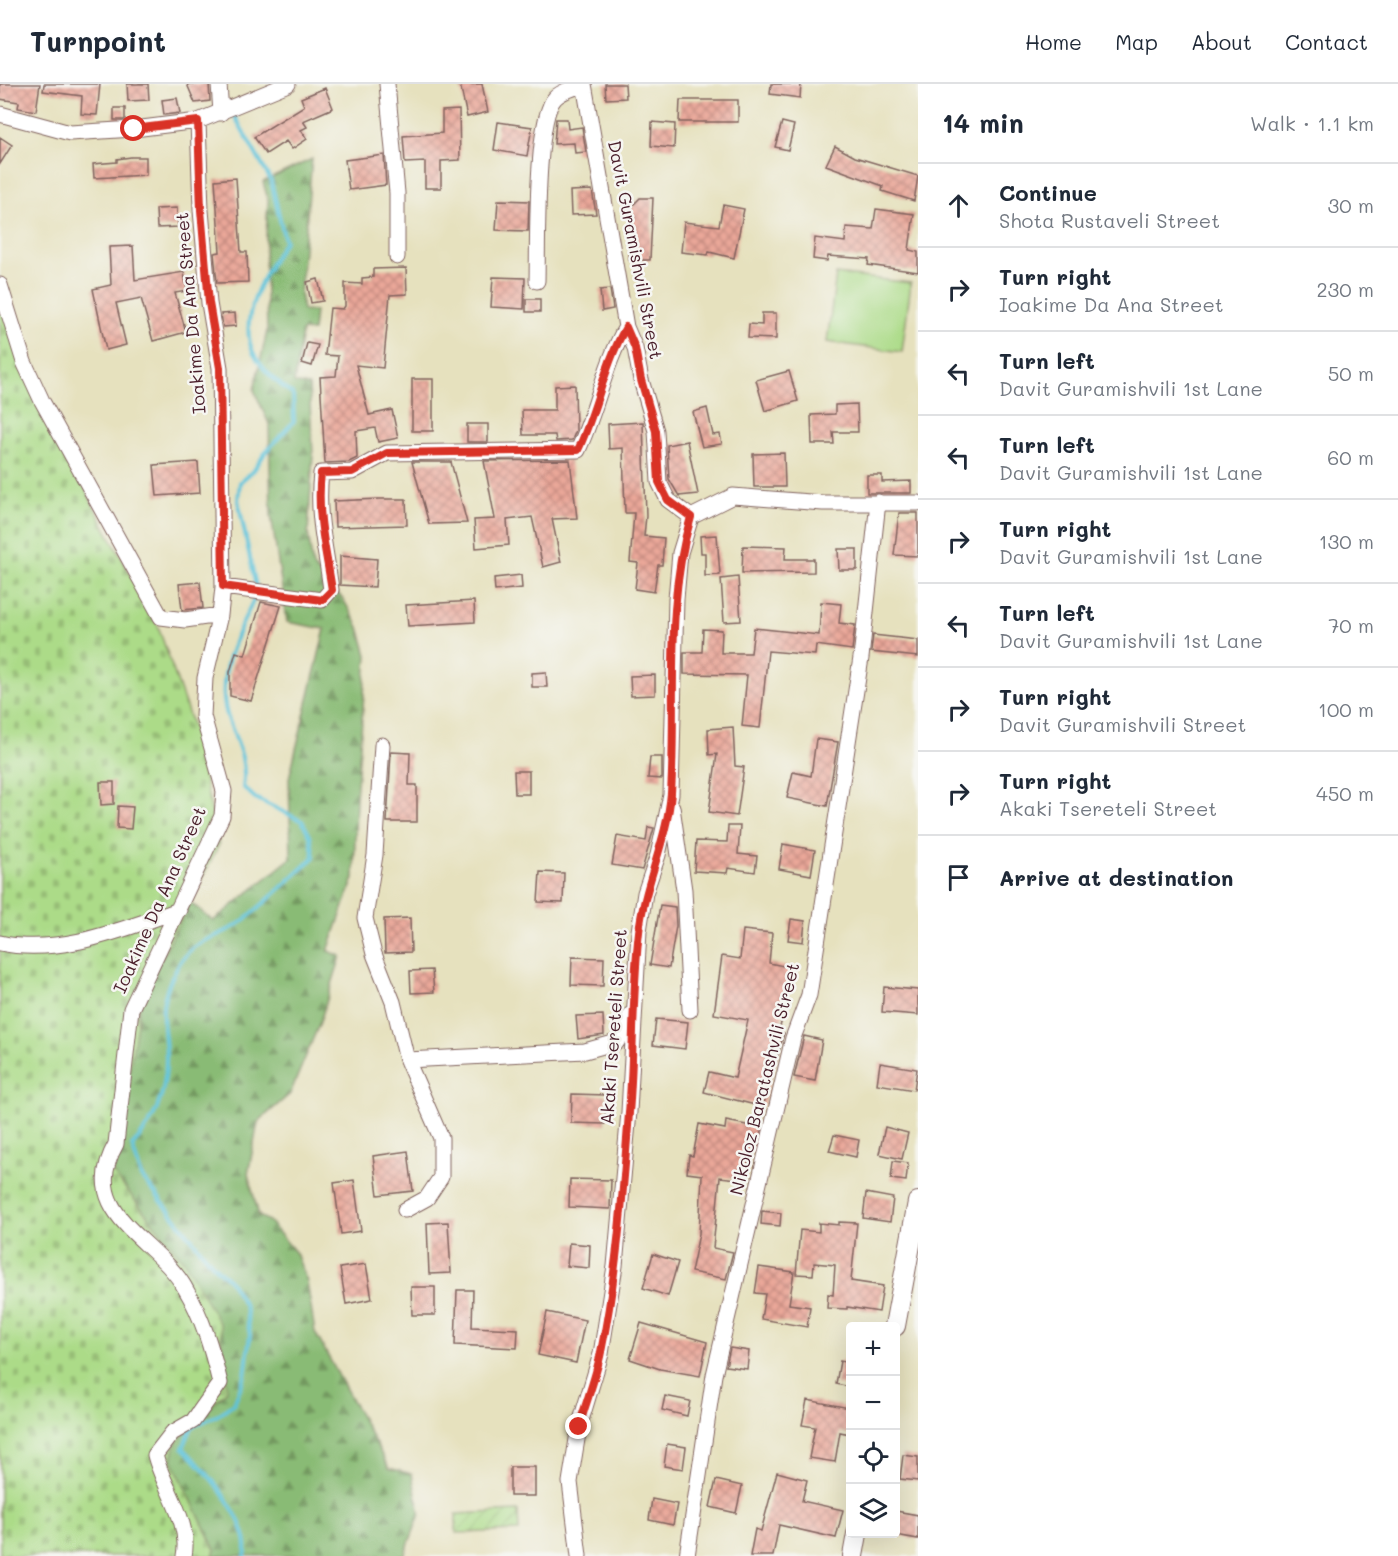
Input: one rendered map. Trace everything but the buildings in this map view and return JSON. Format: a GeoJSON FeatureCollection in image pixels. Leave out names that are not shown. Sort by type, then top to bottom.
{"type":"FeatureCollection","features":[{"type":"Feature","properties":{"kind":"street"},"geometry":{"type":"LineString","coordinates":[[219,84],[221,113]]}},
{"type":"Feature","properties":{"kind":"street"},"geometry":{"type":"LineString","coordinates":[[0,114],[70,133],[198,121],[288,84]]}},
{"type":"Feature","properties":{"kind":"street"},"geometry":{"type":"LineString","coordinates":[[387,84],[395,161],[397,257]]}},
{"type":"Feature","properties":{"kind":"street"},"geometry":{"type":"LineString","coordinates":[[537,281],[542,142],[546,111],[554,98],[564,90],[584,84]]}},
{"type":"Feature","properties":{"kind":"street","name":"Davit Guramishvili Street"},"geometry":{"type":"LineString","coordinates":[[584,84],[626,327],[635,348],[641,380],[656,431],[659,482],[668,500],[691,517]]}},
{"type":"Feature","properties":{"kind":"street","name":"Ioakime Da Ana Street"},"geometry":{"type":"LineString","coordinates":[[184,1556],[181,1517],[160,1477],[155,1455],[172,1433],[193,1421],[220,1383],[208,1336],[184,1286],[120,1221],[106,1194],[106,1162],[116,1144],[131,1009],[222,816],[224,791],[203,716],[205,678],[220,615],[223,586],[220,368],[209,303],[201,210],[198,121]]}},
{"type":"Feature","properties":{"kind":"street"},"geometry":{"type":"LineString","coordinates":[[0,285],[24,363],[42,401],[161,617],[184,620],[220,615]]}},
{"type":"Feature","properties":{"kind":"street"},"geometry":{"type":"LineString","coordinates":[[223,586],[322,600],[332,590],[321,538],[318,501],[321,473],[352,472],[387,453],[578,450],[588,430],[613,350],[626,327]]}},
{"type":"Feature","properties":{"kind":"street"},"geometry":{"type":"LineString","coordinates":[[691,517],[733,496],[823,503],[918,503]]}},
{"type":"Feature","properties":{"kind":"street","name":"Nikoloz Baratashvili Street"},"geometry":{"type":"LineString","coordinates":[[687,1556],[714,1375],[793,1038],[809,995],[861,658],[878,502]]}},
{"type":"Feature","properties":{"kind":"street","name":"Akaki Tsereteli Street"},"geometry":{"type":"LineString","coordinates":[[579,1556],[570,1482],[579,1427],[601,1354],[615,1266],[629,1112],[639,931],[645,893],[658,855],[671,795],[676,599],[680,553],[691,517]]}},
{"type":"Feature","properties":{"kind":"street"},"geometry":{"type":"LineString","coordinates":[[382,745],[375,855],[365,918],[374,954],[393,1002],[407,1060],[441,1138],[441,1177],[427,1198],[405,1210]]}},
{"type":"Feature","properties":{"kind":"street"},"geometry":{"type":"LineString","coordinates":[[671,795],[684,890],[690,1010]]}},
{"type":"Feature","properties":{"kind":"street"},"geometry":{"type":"LineString","coordinates":[[0,943],[23,948],[83,941],[179,910]]}},
{"type":"Feature","properties":{"kind":"street"},"geometry":{"type":"LineString","coordinates":[[407,1060],[585,1050],[617,1042],[634,1009]]}},
{"type":"Feature","properties":{"kind":"street"},"geometry":{"type":"LineString","coordinates":[[896,1322],[918,1202]]}},
{"type":"Feature","properties":{"kind":"street"},"geometry":{"type":"LineString","coordinates":[[853,1556],[856,1538]]}},
{"type":"Feature","properties":{"kind":"green space"},"geometry":{"type":"Polygon","coordinates":[[[312,159],[300,294],[303,310],[315,311],[313,331],[302,331],[294,383],[309,386],[313,454],[308,533],[313,567],[343,599],[359,627],[367,655],[356,799],[354,878],[328,951],[341,956],[320,1022],[290,1094],[258,1122],[248,1174],[259,1216],[269,1221],[296,1253],[307,1282],[315,1332],[389,1468],[412,1474],[420,1514],[404,1556],[213,1556],[215,1550],[172,1460],[176,1442],[227,1390],[112,1173],[141,998],[190,902],[213,921],[291,858],[289,778],[325,629],[287,622],[271,515],[269,424],[254,390],[267,331],[265,256],[268,200],[263,182],[312,159]]]}},
{"type":"Feature","properties":{"kind":"green space"},"geometry":{"type":"Polygon","coordinates":[[[836,274],[911,283],[902,352],[827,342],[836,274]]]}},
{"type":"Feature","properties":{"kind":"green space"},"geometry":{"type":"Polygon","coordinates":[[[0,299],[92,503],[158,626],[193,727],[219,845],[141,998],[113,1173],[186,1264],[220,1325],[227,1390],[176,1442],[172,1460],[215,1550],[213,1556],[0,1556],[0,299]]]}},
{"type":"Feature","properties":{"kind":"green space"},"geometry":{"type":"Polygon","coordinates":[[[518,1511],[519,1531],[456,1533],[456,1514],[518,1511]]]}},
{"type":"Feature","properties":{"kind":"waterway"},"geometry":{"type":"LineString","coordinates":[[234,115],[271,181],[285,241],[262,280],[256,295],[251,311],[249,340],[262,366],[293,395],[294,421],[265,453],[254,470],[240,482],[238,500],[256,587]]}},
{"type":"Feature","properties":{"kind":"waterway"},"geometry":{"type":"LineString","coordinates":[[245,1556],[246,1543],[242,1529],[226,1498],[183,1448],[192,1427],[218,1415],[234,1403],[245,1376],[250,1335],[245,1306],[230,1281],[212,1264],[142,1177],[132,1146],[148,1126],[162,1093],[166,1068],[163,1007],[168,987],[181,962],[196,945],[243,921],[314,857],[310,836],[302,821],[255,798],[243,787],[244,768],[227,715],[224,699],[226,668],[236,638],[256,595]]}},
{"type":"Feature","properties":{"kind":"route"},"geometry":{"type":"LineString","coordinates":[[134,129],[198,121],[201,210],[209,303],[220,368],[223,586],[322,600],[332,590],[321,538],[318,501],[321,473],[352,472],[387,453],[578,450],[588,430],[613,350],[626,327],[635,348],[641,380],[656,431],[659,482],[668,500],[691,517],[680,553],[676,599],[672,664],[671,795],[658,855],[645,893],[639,931],[629,1112],[615,1266],[601,1354],[579,1427]]}}]}
